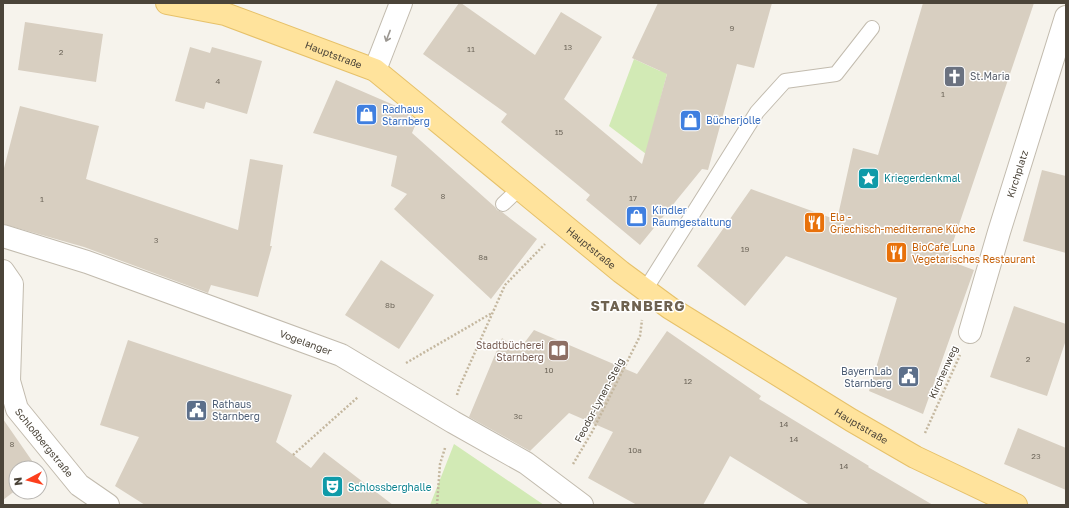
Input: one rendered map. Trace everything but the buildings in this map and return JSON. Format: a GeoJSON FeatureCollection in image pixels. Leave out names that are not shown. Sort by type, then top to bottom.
{"type":"FeatureCollection","features":[{"type":"Feature","properties":{"kind":"main road","name":"Hauptstraße"},"geometry":{"type":"LineString","coordinates":[[167,3],[225,14],[375,70],[519,189],[645,290],[683,316],[864,428],[915,457],[1016,505]]}},
{"type":"Feature","properties":{"kind":"street"},"geometry":{"type":"LineString","coordinates":[[375,70],[401,3]]}},
{"type":"Feature","properties":{"kind":"street","name":"Kirchplatz"},"geometry":{"type":"LineString","coordinates":[[970,332],[999,232],[1066,17]]}},
{"type":"Feature","properties":{"kind":"street","name":"Vogelanger"},"geometry":{"type":"LineString","coordinates":[[3,236],[87,262],[341,354],[452,422],[526,463],[582,505]]}},
{"type":"Feature","properties":{"kind":"street","name":"Schloßbergstraße"},"geometry":{"type":"LineString","coordinates":[[3,271],[12,284],[8,381],[17,409],[79,485],[108,505]]}},
{"type":"Feature","properties":{"kind":"lane"},"geometry":{"type":"LineString","coordinates":[[645,290],[758,112],[785,81],[836,74],[872,28]]}},
{"type":"Feature","properties":{"kind":"lane"},"geometry":{"type":"LineString","coordinates":[[504,204],[519,189]]}},
{"type":"Feature","properties":{"kind":"path"},"geometry":{"type":"LineString","coordinates":[[459,388],[506,285],[540,249]]}},
{"type":"Feature","properties":{"kind":"path","name":"Kirchenweg"},"geometry":{"type":"LineString","coordinates":[[931,419],[970,332]]}},
{"type":"Feature","properties":{"kind":"path","name":"Feodor-Lynen-Steig"},"geometry":{"type":"LineString","coordinates":[[570,470],[592,432],[640,336]]}},
{"type":"Feature","properties":{"kind":"path"},"geometry":{"type":"LineString","coordinates":[[437,505],[440,464],[452,422]]}},
{"type":"Feature","properties":{"kind":"green space"},"geometry":{"type":"Polygon","coordinates":[[[634,59],[660,71],[668,70],[646,154],[609,126],[634,59]]]}},
{"type":"Feature","properties":{"kind":"green space"},"geometry":{"type":"Polygon","coordinates":[[[454,444],[544,505],[430,505],[454,444]]]}},
{"type":"Feature","properties":{"kind":"place","name":"St.Maria"},"geometry":{"type":"Point","coordinates":[955,76]}},
{"type":"Feature","properties":{"kind":"place","name":"Radhaus Starnberg"},"geometry":{"type":"Point","coordinates":[366,115]}},
{"type":"Feature","properties":{"kind":"place","name":"Bücherjolle"},"geometry":{"type":"Point","coordinates":[691,120]}},
{"type":"Feature","properties":{"kind":"place","name":"Kriegerdenkmal"},"geometry":{"type":"Point","coordinates":[869,178]}},
{"type":"Feature","properties":{"kind":"place","name":"Kindler Raumgestaltung"},"geometry":{"type":"Point","coordinates":[636,216]}},
{"type":"Feature","properties":{"kind":"place","name":"Ela - Griechisch-mediterrane Küche"},"geometry":{"type":"Point","coordinates":[815,223]}},
{"type":"Feature","properties":{"kind":"place","name":"BioCafe Luna Vegetarisches Restaurant"},"geometry":{"type":"Point","coordinates":[896,253]}},
{"type":"Feature","properties":{"kind":"place","name":"Stadtbücherei Starnberg"},"geometry":{"type":"Point","coordinates":[559,351]}},
{"type":"Feature","properties":{"kind":"place","name":"BayernLab Starnberg"},"geometry":{"type":"Point","coordinates":[908,377]}},
{"type":"Feature","properties":{"kind":"place","name":"Rathaus Starnberg"},"geometry":{"type":"Point","coordinates":[196,410]}},
{"type":"Feature","properties":{"kind":"place","name":"Schlossberghalle"},"geometry":{"type":"Point","coordinates":[333,487]}},
{"type":"Feature","properties":{"kind":"district","name":"STARNBERG"},"geometry":{"type":"Point","coordinates":[638,306]}}]}
